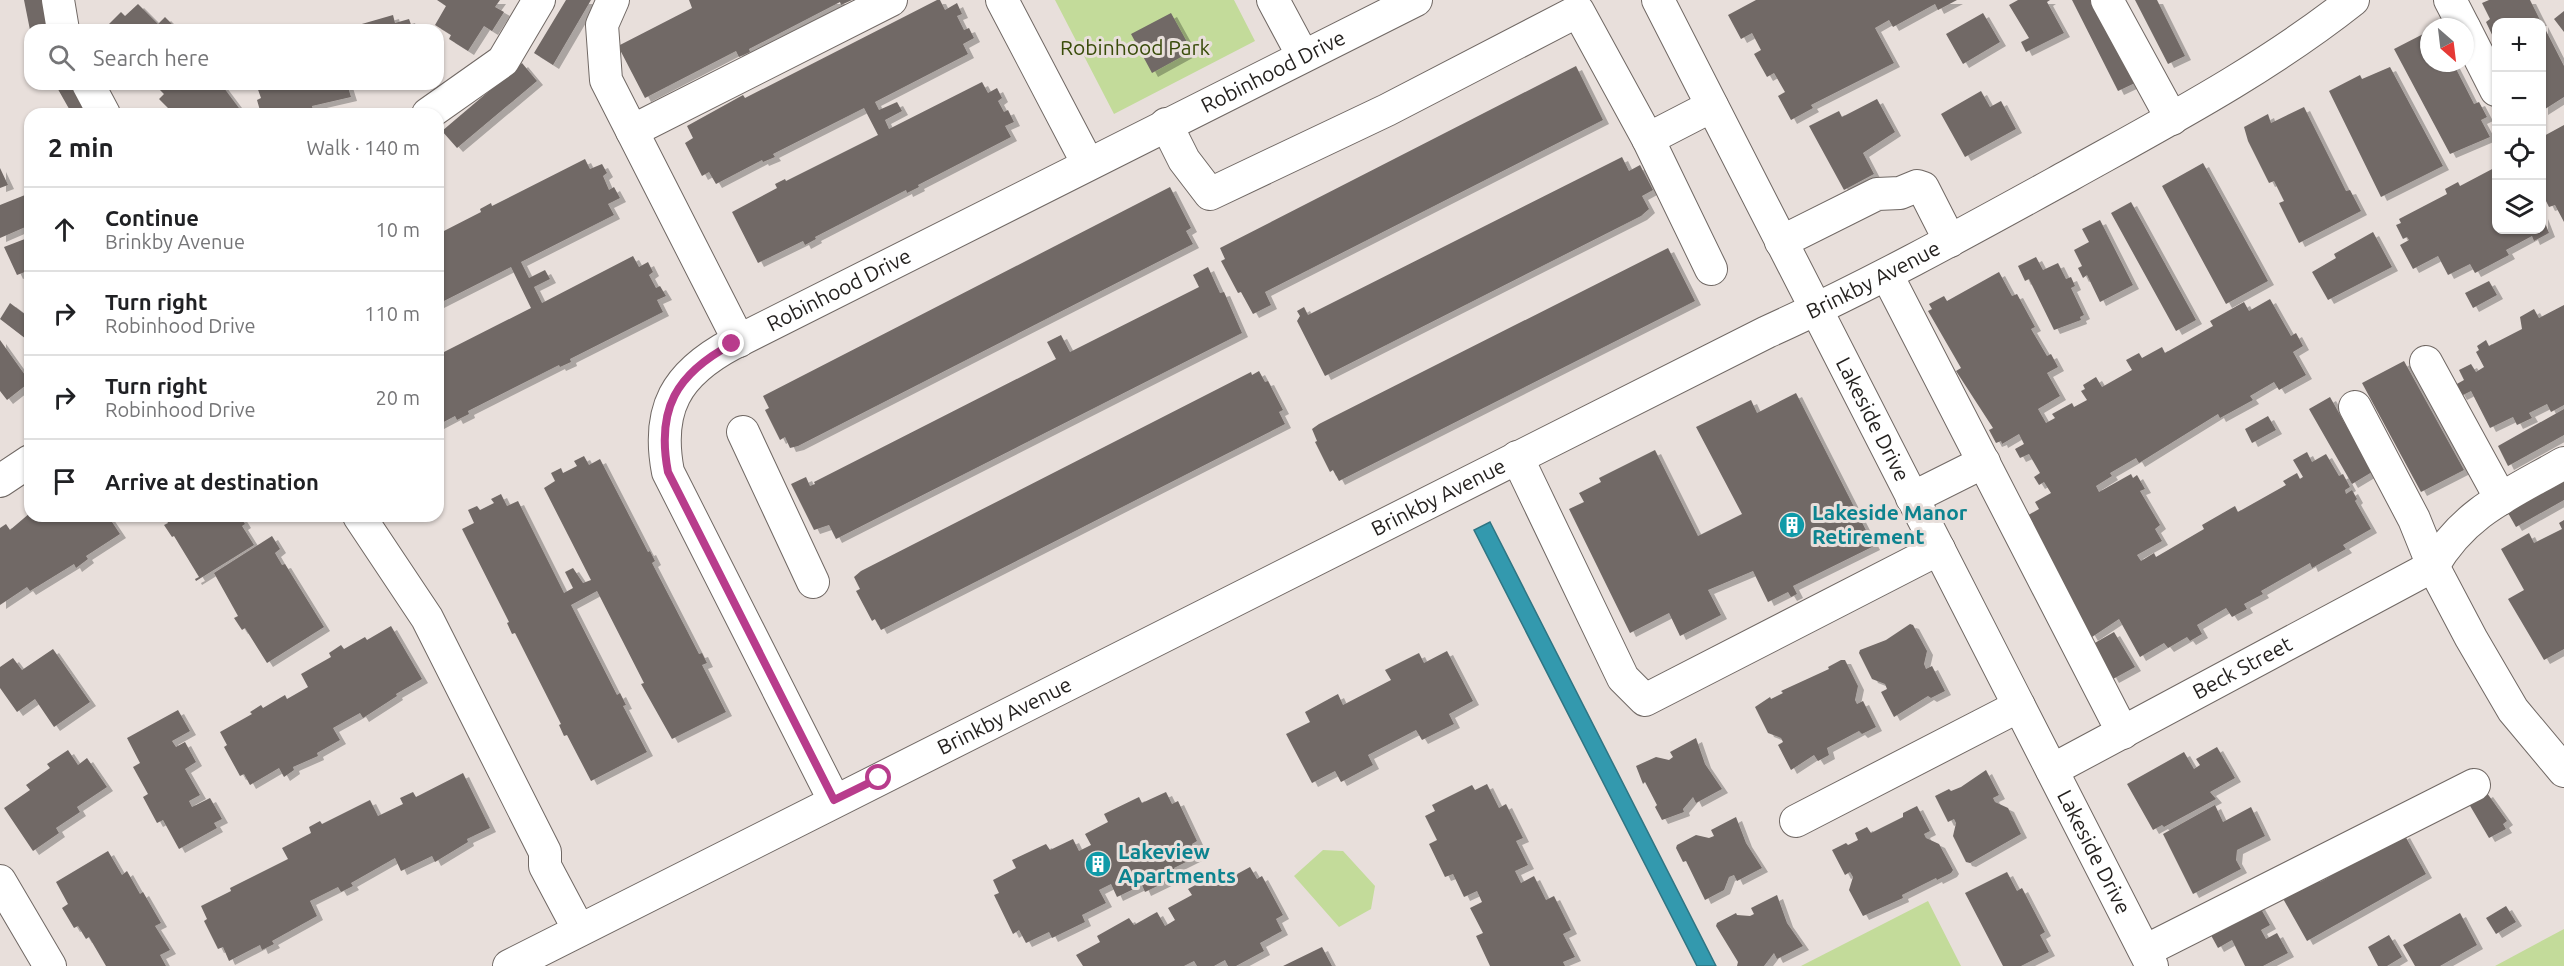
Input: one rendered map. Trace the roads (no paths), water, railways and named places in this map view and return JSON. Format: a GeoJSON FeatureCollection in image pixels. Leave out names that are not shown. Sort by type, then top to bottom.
{"type":"FeatureCollection","features":[{"type":"Feature","properties":{"kind":"street"},"geometry":{"type":"LineString","coordinates":[[58,0],[62,24]]}},
{"type":"Feature","properties":{"kind":"street"},"geometry":{"type":"LineString","coordinates":[[436,108],[503,61],[539,0]]}},
{"type":"Feature","properties":{"kind":"street"},"geometry":{"type":"LineString","coordinates":[[613,0],[602,25],[606,80],[739,341]]}},
{"type":"Feature","properties":{"kind":"street"},"geometry":{"type":"LineString","coordinates":[[632,131],[891,0]]}},
{"type":"Feature","properties":{"kind":"street"},"geometry":{"type":"LineString","coordinates":[[1002,0],[1088,164]]}},
{"type":"Feature","properties":{"kind":"street"},"geometry":{"type":"LineString","coordinates":[[1273,0],[1303,56]]}},
{"type":"Feature","properties":{"kind":"street","name":"Robinhood Drive"},"geometry":{"type":"LineString","coordinates":[[834,800],[668,472],[663,445],[665,418],[674,394],[689,373],[707,358],[739,341],[1416,0]]}},
{"type":"Feature","properties":{"kind":"street","name":"Lakeside Drive"},"geometry":{"type":"LineString","coordinates":[[1659,0],[1815,310],[2149,958]]}},
{"type":"Feature","properties":{"kind":"street"},"geometry":{"type":"LineString","coordinates":[[2107,0],[2172,119]]}},
{"type":"Feature","properties":{"kind":"street","name":"Brinkby Avenue"},"geometry":{"type":"LineString","coordinates":[[508,966],[834,800],[1887,275],[2172,119],[2296,42],[2353,0]]}},
{"type":"Feature","properties":{"kind":"street"},"geometry":{"type":"LineString","coordinates":[[2450,0],[2459,18]]}},
{"type":"Feature","properties":{"kind":"street"},"geometry":{"type":"LineString","coordinates":[[1166,124],[1184,160],[1210,194],[1387,110],[1578,11],[1648,139],[1711,269]]}},
{"type":"Feature","properties":{"kind":"street"},"geometry":{"type":"LineString","coordinates":[[2474,47],[2492,82]]}},
{"type":"Feature","properties":{"kind":"street"},"geometry":{"type":"LineString","coordinates":[[91,90],[101,108]]}},
{"type":"Feature","properties":{"kind":"street"},"geometry":{"type":"LineString","coordinates":[[1648,139],[1712,106]]}},
{"type":"Feature","properties":{"kind":"street"},"geometry":{"type":"LineString","coordinates":[[1781,242],[1877,194],[1900,193],[1917,186],[1923,188],[1950,241]]}},
{"type":"Feature","properties":{"kind":"street"},"geometry":{"type":"LineString","coordinates":[[1887,275],[2123,733]]}},
{"type":"Feature","properties":{"kind":"street"},"geometry":{"type":"LineString","coordinates":[[2426,362],[2501,499]]}},
{"type":"Feature","properties":{"kind":"street"},"geometry":{"type":"LineString","coordinates":[[2355,407],[2414,519],[2433,566],[2513,710],[2564,771]]}},
{"type":"Feature","properties":{"kind":"street"},"geometry":{"type":"LineString","coordinates":[[743,432],[813,582]]}},
{"type":"Feature","properties":{"kind":"street"},"geometry":{"type":"LineString","coordinates":[[1517,458],[1623,678],[1645,700],[1939,549]]}},
{"type":"Feature","properties":{"kind":"street"},"geometry":{"type":"LineString","coordinates":[[1912,498],[1984,462]]}},
{"type":"Feature","properties":{"kind":"street"},"geometry":{"type":"LineString","coordinates":[[2433,566],[2447,541],[2480,510],[2564,463]]}},
{"type":"Feature","properties":{"kind":"street"},"geometry":{"type":"LineString","coordinates":[[0,481],[24,465]]}},
{"type":"Feature","properties":{"kind":"street"},"geometry":{"type":"LineString","coordinates":[[363,522],[427,618],[545,852],[545,866],[579,930]]}},
{"type":"Feature","properties":{"kind":"street","name":"Beck Street"},"geometry":{"type":"LineString","coordinates":[[2052,770],[2433,566]]}},
{"type":"Feature","properties":{"kind":"street"},"geometry":{"type":"LineString","coordinates":[[1796,821],[2019,706]]}},
{"type":"Feature","properties":{"kind":"street"},"geometry":{"type":"LineString","coordinates":[[2149,958],[2474,785]]}},
{"type":"Feature","properties":{"kind":"street"},"geometry":{"type":"LineString","coordinates":[[0,881],[50,966]]}},
{"type":"Feature","properties":{"kind":"water"},"geometry":{"type":"Polygon","coordinates":[[[1490,522],[1716,966],[1697,966],[1474,530],[1490,522]]]}},
{"type":"Feature","properties":{"kind":"place","name":"Lakeside Manor Retirement"},"geometry":{"type":"Point","coordinates":[1792,525]}},
{"type":"Feature","properties":{"kind":"place","name":"Lakeview Apartments"},"geometry":{"type":"Point","coordinates":[1098,864]}},
{"type":"Feature","properties":{"kind":"park label","name":"Robinhood Park"},"geometry":{"type":"Point","coordinates":[1135,48]}}]}
